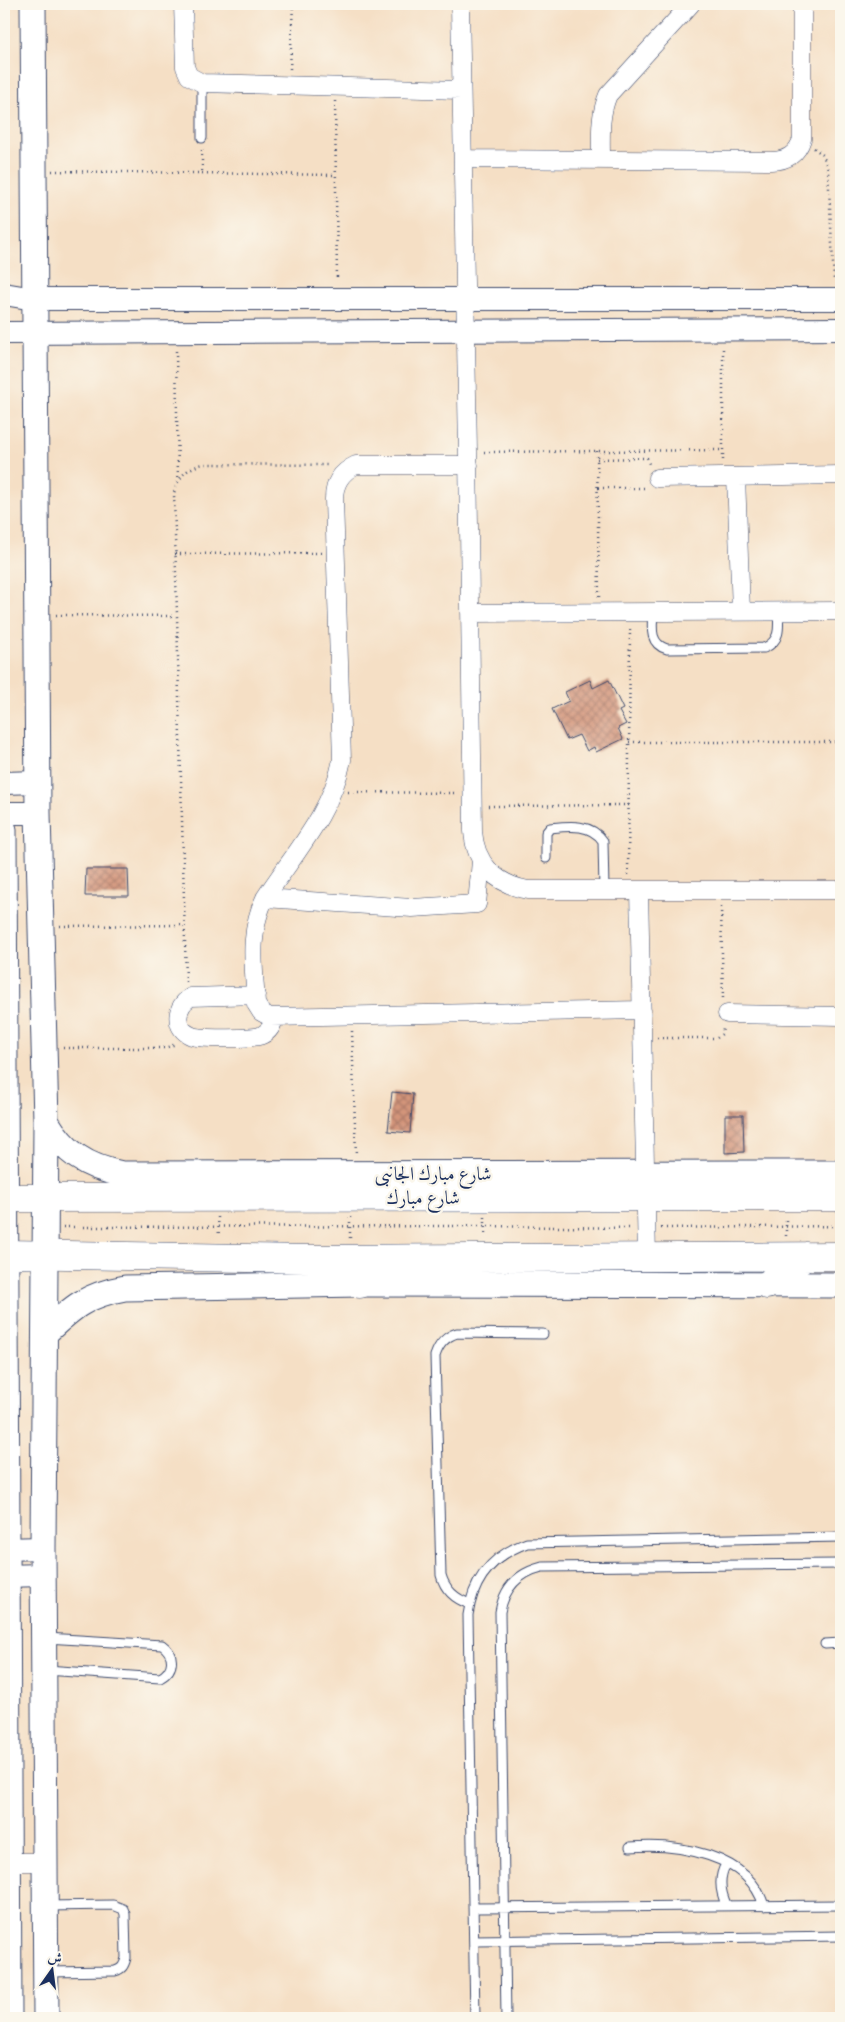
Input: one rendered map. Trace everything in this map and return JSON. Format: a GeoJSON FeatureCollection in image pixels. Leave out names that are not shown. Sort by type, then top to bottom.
{"type":"FeatureCollection","features":[{"type":"Feature","properties":{"kind":"main road"},"geometry":{"type":"LineString","coordinates":[[33,4],[38,813],[46,1121],[43,1548],[46,2018]]}},
{"type":"Feature","properties":{"kind":"main road"},"geometry":{"type":"LineString","coordinates":[[4,830],[6,1862],[9,2018]]}},
{"type":"Feature","properties":{"kind":"main road","name":"شارع مبارك الجانبى"},"geometry":{"type":"LineString","coordinates":[[46,1121],[65,1147],[77,1157],[91,1166],[122,1174],[353,1186],[645,1186],[841,1174]]}},
{"type":"Feature","properties":{"kind":"main road","name":"شارع مبارك"},"geometry":{"type":"LineString","coordinates":[[5,1198],[217,1198],[353,1186],[485,1198],[645,1186],[786,1197],[841,1197]]}},
{"type":"Feature","properties":{"kind":"main road"},"geometry":{"type":"LineString","coordinates":[[6,1254],[311,1259],[841,1256]]}},
{"type":"Feature","properties":{"kind":"main road"},"geometry":{"type":"LineString","coordinates":[[767,1285],[796,1256]]}},
{"type":"Feature","properties":{"kind":"main road"},"geometry":{"type":"LineString","coordinates":[[311,1259],[360,1284]]}},
{"type":"Feature","properties":{"kind":"main road"},"geometry":{"type":"LineString","coordinates":[[45,1333],[75,1306],[88,1298],[104,1292],[125,1288],[360,1284],[841,1285]]}},
{"type":"Feature","properties":{"kind":"street"},"geometry":{"type":"LineString","coordinates":[[183,4],[185,67],[189,76],[202,83],[461,90]]}},
{"type":"Feature","properties":{"kind":"street"},"geometry":{"type":"LineString","coordinates":[[460,4],[472,800],[474,842],[481,862],[496,878],[516,888],[528,890],[841,890]]}},
{"type":"Feature","properties":{"kind":"street"},"geometry":{"type":"LineString","coordinates":[[601,160],[601,121],[608,95],[691,4]]}},
{"type":"Feature","properties":{"kind":"street"},"geometry":{"type":"LineString","coordinates":[[463,160],[778,161],[791,156],[800,146],[802,132],[802,4]]}},
{"type":"Feature","properties":{"kind":"street"},"geometry":{"type":"LineString","coordinates":[[4,294],[34,299],[838,299]]}},
{"type":"Feature","properties":{"kind":"street"},"geometry":{"type":"LineString","coordinates":[[4,333],[841,329]]}},
{"type":"Feature","properties":{"kind":"street"},"geometry":{"type":"LineString","coordinates":[[468,458],[356,465],[344,472],[336,485],[334,492],[342,744],[339,776],[328,805],[259,909],[253,933],[256,1004],[265,1015],[274,1017],[642,1010]]}},
{"type":"Feature","properties":{"kind":"street"},"geometry":{"type":"LineString","coordinates":[[652,478],[841,475]]}},
{"type":"Feature","properties":{"kind":"street"},"geometry":{"type":"LineString","coordinates":[[730,477],[741,611]]}},
{"type":"Feature","properties":{"kind":"street"},"geometry":{"type":"LineString","coordinates":[[470,613],[841,611]]}},
{"type":"Feature","properties":{"kind":"street"},"geometry":{"type":"LineString","coordinates":[[4,783],[38,782]]}},
{"type":"Feature","properties":{"kind":"street"},"geometry":{"type":"LineString","coordinates":[[4,813],[38,813]]}},
{"type":"Feature","properties":{"kind":"street"},"geometry":{"type":"LineString","coordinates":[[265,898],[412,908],[477,904],[481,862]]}},
{"type":"Feature","properties":{"kind":"street"},"geometry":{"type":"LineString","coordinates":[[634,890],[642,1010],[647,1257]]}},
{"type":"Feature","properties":{"kind":"street"},"geometry":{"type":"LineString","coordinates":[[256,995],[191,997],[179,1009],[178,1015],[181,1027],[186,1033],[198,1038],[256,1038],[267,1032],[274,1022],[274,1017]]}},
{"type":"Feature","properties":{"kind":"street"},"geometry":{"type":"LineString","coordinates":[[724,1013],[841,1016]]}},
{"type":"Feature","properties":{"kind":"street"},"geometry":{"type":"LineString","coordinates":[[5,1549],[43,1548]]}},
{"type":"Feature","properties":{"kind":"street"},"geometry":{"type":"LineString","coordinates":[[6,1576],[43,1575]]}},
{"type":"Feature","properties":{"kind":"street"},"geometry":{"type":"LineString","coordinates":[[6,1862],[45,1862]]}},
{"type":"Feature","properties":{"kind":"lane"},"geometry":{"type":"LineString","coordinates":[[202,83],[202,138]]}},
{"type":"Feature","properties":{"kind":"lane"},"geometry":{"type":"LineString","coordinates":[[653,612],[652,634],[654,640],[667,649],[764,648],[771,645],[778,636],[778,611]]}},
{"type":"Feature","properties":{"kind":"lane"},"geometry":{"type":"LineString","coordinates":[[546,858],[546,833],[550,828],[580,827],[593,830],[603,841],[604,890]]}},
{"type":"Feature","properties":{"kind":"lane"},"geometry":{"type":"LineString","coordinates":[[470,1604],[451,1593],[441,1575],[435,1356],[441,1343],[446,1338],[457,1334],[543,1334]]}},
{"type":"Feature","properties":{"kind":"lane"},"geometry":{"type":"LineString","coordinates":[[475,2018],[468,1616],[478,1581],[493,1562],[509,1550],[527,1543],[841,1537]]}},
{"type":"Feature","properties":{"kind":"lane"},"geometry":{"type":"LineString","coordinates":[[506,2018],[500,1612],[505,1594],[516,1580],[524,1574],[542,1567],[841,1564]]}},
{"type":"Feature","properties":{"kind":"lane"},"geometry":{"type":"LineString","coordinates":[[43,1638],[162,1645],[170,1652],[172,1662],[169,1672],[160,1678],[44,1670]]}},
{"type":"Feature","properties":{"kind":"lane"},"geometry":{"type":"LineString","coordinates":[[825,1644],[841,1644]]}},
{"type":"Feature","properties":{"kind":"lane"},"geometry":{"type":"LineString","coordinates":[[630,1846],[683,1848],[726,1864],[752,1882],[764,1906]]}},
{"type":"Feature","properties":{"kind":"lane"},"geometry":{"type":"LineString","coordinates":[[726,1864],[720,1883],[727,1906]]}},
{"type":"Feature","properties":{"kind":"lane"},"geometry":{"type":"LineString","coordinates":[[473,1908],[841,1905]]}},
{"type":"Feature","properties":{"kind":"lane"},"geometry":{"type":"LineString","coordinates":[[45,1906],[119,1906],[125,1914],[126,1940],[125,1965],[121,1969],[115,1971],[46,1972]]}},
{"type":"Feature","properties":{"kind":"lane"},"geometry":{"type":"LineString","coordinates":[[474,1941],[841,1936]]}},
{"type":"Feature","properties":{"kind":"path"},"geometry":{"type":"LineString","coordinates":[[289,86],[293,4]]}},
{"type":"Feature","properties":{"kind":"path"},"geometry":{"type":"LineString","coordinates":[[335,87],[337,300]]}},
{"type":"Feature","properties":{"kind":"path"},"geometry":{"type":"LineString","coordinates":[[202,138],[202,173]]}},
{"type":"Feature","properties":{"kind":"path"},"geometry":{"type":"LineString","coordinates":[[800,146],[816,149],[827,162],[838,299]]}},
{"type":"Feature","properties":{"kind":"path"},"geometry":{"type":"LineString","coordinates":[[34,170],[336,175]]}},
{"type":"Feature","properties":{"kind":"path"},"geometry":{"type":"LineString","coordinates":[[723,330],[723,450],[730,477]]}},
{"type":"Feature","properties":{"kind":"path"},"geometry":{"type":"LineString","coordinates":[[176,333],[178,480],[174,494],[186,1000]]}},
{"type":"Feature","properties":{"kind":"path"},"geometry":{"type":"LineString","coordinates":[[468,458],[597,451],[723,450]]}},
{"type":"Feature","properties":{"kind":"path"},"geometry":{"type":"LineString","coordinates":[[597,451],[600,612]]}},
{"type":"Feature","properties":{"kind":"path"},"geometry":{"type":"LineString","coordinates":[[597,459],[647,458],[652,478],[598,488]]}},
{"type":"Feature","properties":{"kind":"path"},"geometry":{"type":"LineString","coordinates":[[178,480],[189,469],[204,464],[356,465]]}},
{"type":"Feature","properties":{"kind":"path"},"geometry":{"type":"LineString","coordinates":[[175,554],[336,553]]}},
{"type":"Feature","properties":{"kind":"path"},"geometry":{"type":"LineString","coordinates":[[631,612],[629,806],[634,890]]}},
{"type":"Feature","properties":{"kind":"path"},"geometry":{"type":"LineString","coordinates":[[36,614],[176,616]]}},
{"type":"Feature","properties":{"kind":"path"},"geometry":{"type":"LineString","coordinates":[[629,742],[841,742]]}},
{"type":"Feature","properties":{"kind":"path"},"geometry":{"type":"LineString","coordinates":[[334,792],[629,806]]}},
{"type":"Feature","properties":{"kind":"path"},"geometry":{"type":"LineString","coordinates":[[642,1038],[717,1038],[722,1034],[724,1013],[720,890]]}},
{"type":"Feature","properties":{"kind":"path"},"geometry":{"type":"LineString","coordinates":[[41,926],[184,925]]}},
{"type":"Feature","properties":{"kind":"path"},"geometry":{"type":"LineString","coordinates":[[350,1259],[353,1186],[352,1015]]}},
{"type":"Feature","properties":{"kind":"path"},"geometry":{"type":"LineString","coordinates":[[44,1048],[165,1048],[175,1045],[186,1033]]}},
{"type":"Feature","properties":{"kind":"path"},"geometry":{"type":"LineString","coordinates":[[786,1197],[786,1227],[796,1256]]}},
{"type":"Feature","properties":{"kind":"path"},"geometry":{"type":"LineString","coordinates":[[217,1198],[220,1257]]}},
{"type":"Feature","properties":{"kind":"path"},"geometry":{"type":"LineString","coordinates":[[485,1198],[486,1258]]}},
{"type":"Feature","properties":{"kind":"path"},"geometry":{"type":"LineString","coordinates":[[44,1227],[350,1228],[485,1226],[646,1229],[841,1226]]}},
{"type":"Feature","properties":{"kind":"building"},"geometry":{"type":"Polygon","coordinates":[[[590,680],[593,688],[609,680],[623,709],[619,711],[626,724],[618,728],[623,739],[596,752],[594,747],[587,751],[579,735],[567,740],[552,709],[569,701],[565,692],[590,680]]]}},
{"type":"Feature","properties":{"kind":"building"},"geometry":{"type":"Polygon","coordinates":[[[86,869],[128,869],[129,896],[85,896],[86,869]]]}},
{"type":"Feature","properties":{"kind":"building"},"geometry":{"type":"Polygon","coordinates":[[[392,1092],[413,1094],[410,1133],[388,1131],[392,1092]]]}},
{"type":"Feature","properties":{"kind":"building"},"geometry":{"type":"Polygon","coordinates":[[[725,1115],[743,1115],[744,1152],[725,1153],[725,1115]]]}}]}
